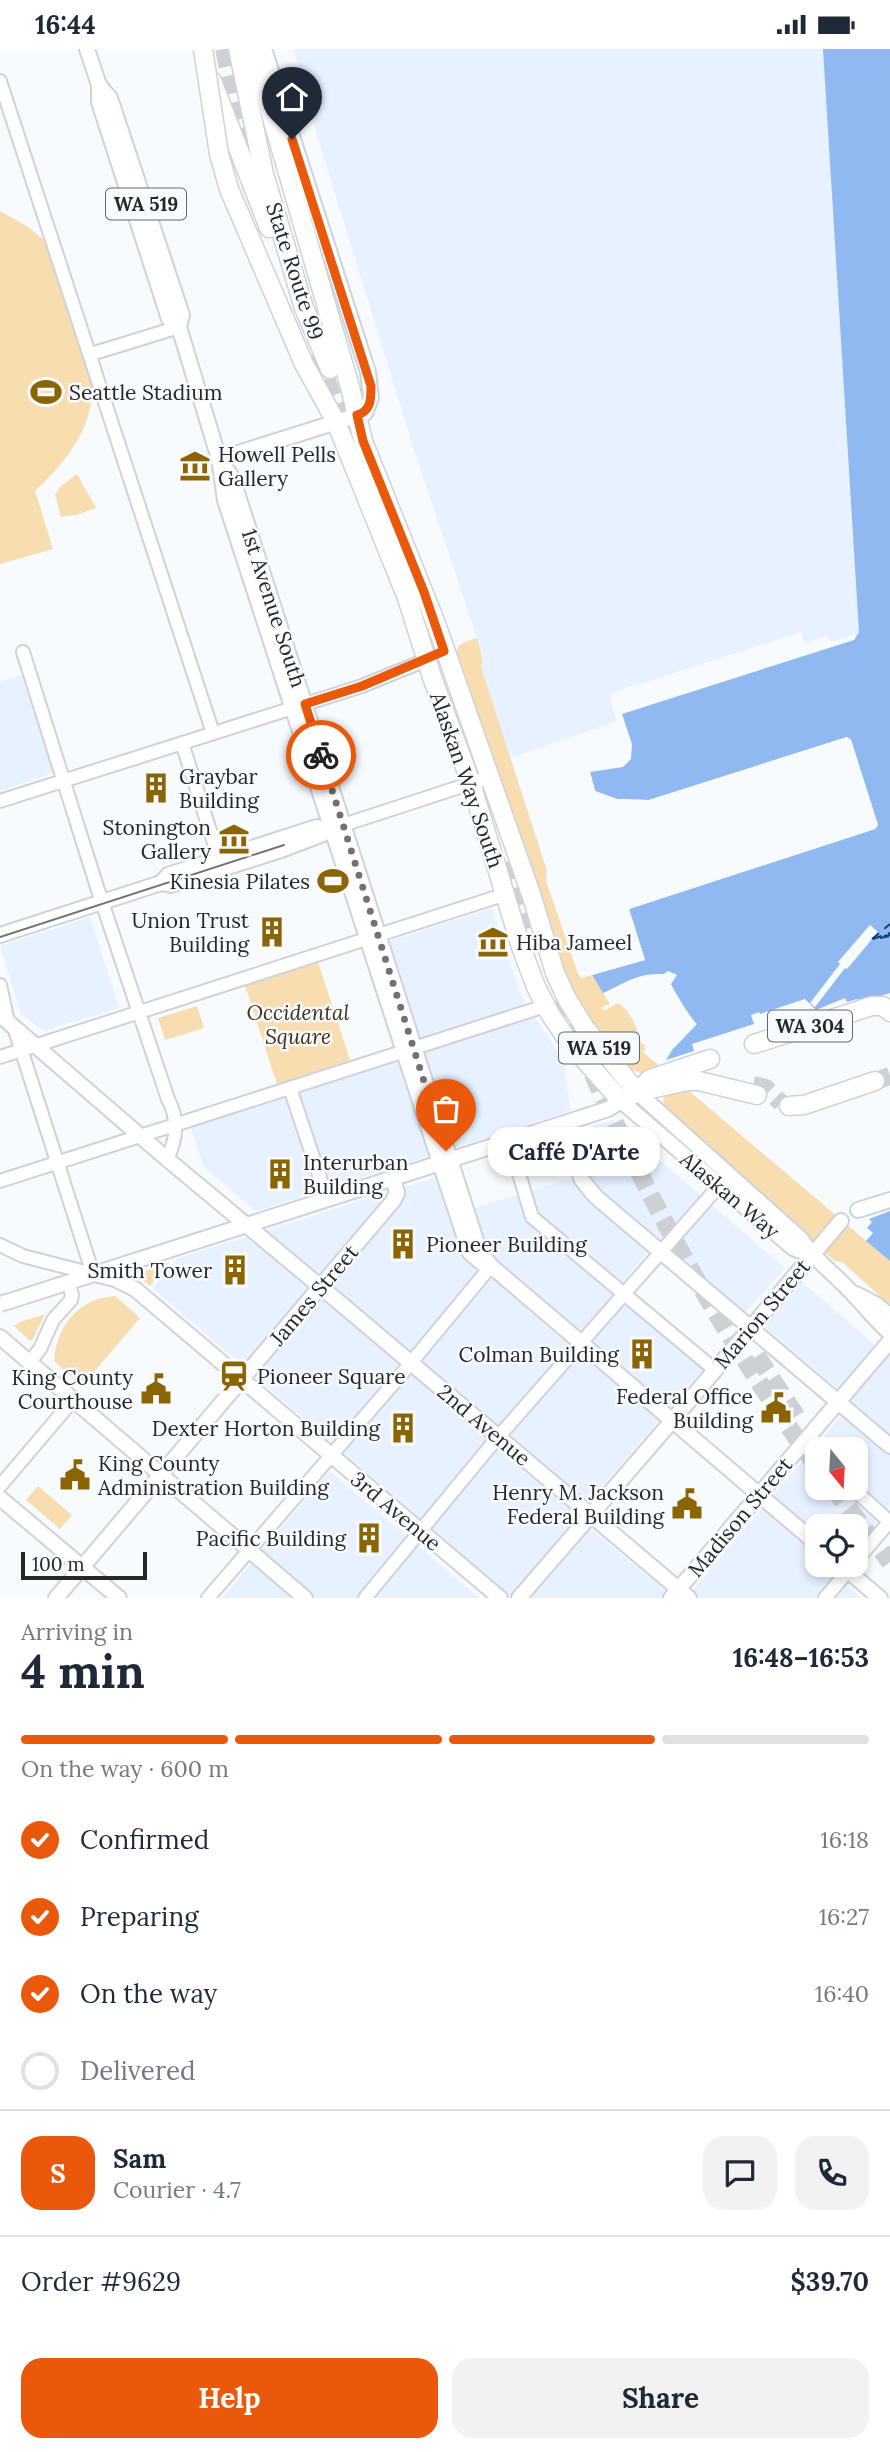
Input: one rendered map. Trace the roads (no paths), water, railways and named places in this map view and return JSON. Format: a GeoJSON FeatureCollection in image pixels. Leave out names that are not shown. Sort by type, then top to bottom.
{"type":"FeatureCollection","features":[{"type":"Feature","properties":{"kind":"highway","name":"Alaskan Way South"},"geometry":{"type":"LineString","coordinates":[[202,49],[219,154],[229,189],[304,364],[336,422],[407,598],[426,660],[471,783],[525,957],[545,1006],[569,1042],[629,1097]]}},
{"type":"Feature","properties":{"kind":"highway"},"geometry":{"type":"LineString","coordinates":[[202,49],[269,228],[304,308]]}},
{"type":"Feature","properties":{"kind":"highway","name":"State Route 99"},"geometry":{"type":"LineString","coordinates":[[237,49],[264,174],[304,308],[330,369]]}},
{"type":"Feature","properties":{"kind":"highway","name":"Alaskan Way South"},"geometry":{"type":"LineString","coordinates":[[252,49],[363,441],[424,592],[490,777],[555,973],[567,999],[629,1097]]}},
{"type":"Feature","properties":{"kind":"highway","name":"WA 304"},"geometry":{"type":"LineString","coordinates":[[754,1044],[884,1008]]}},
{"type":"Feature","properties":{"kind":"highway"},"geometry":{"type":"LineString","coordinates":[[629,1097],[650,1079],[710,1059]]}},
{"type":"Feature","properties":{"kind":"highway"},"geometry":{"type":"LineString","coordinates":[[629,1097],[688,1081],[756,1094]]}},
{"type":"Feature","properties":{"kind":"highway"},"geometry":{"type":"LineString","coordinates":[[789,1106],[804,1105],[875,1081]]}},
{"type":"Feature","properties":{"kind":"main road","name":"1st Avenue South"},"geometry":{"type":"LineString","coordinates":[[87,49],[99,85],[99,101],[142,239],[169,319],[178,327],[219,459],[225,501],[299,706],[445,1162],[479,1250],[491,1266]]}},
{"type":"Feature","properties":{"kind":"main road"},"geometry":{"type":"LineString","coordinates":[[219,459],[365,413],[371,386],[264,49]]}},
{"type":"Feature","properties":{"kind":"main road"},"geometry":{"type":"LineString","coordinates":[[0,935],[161,883],[171,885],[220,863],[297,845],[337,827]]}},
{"type":"Feature","properties":{"kind":"main road","name":"2nd Avenue"},"geometry":{"type":"LineString","coordinates":[[7,1022],[28,1048],[321,1287],[590,1515],[680,1595]]}},
{"type":"Feature","properties":{"kind":"main road"},"geometry":{"type":"LineString","coordinates":[[5,1302],[564,1124],[608,1109],[629,1097]]}},
{"type":"Feature","properties":{"kind":"main road","name":"Alaskan Way"},"geometry":{"type":"LineString","coordinates":[[629,1097],[723,1180],[793,1248],[811,1255],[849,1289],[868,1313],[890,1333]]}},
{"type":"Feature","properties":{"kind":"main road"},"geometry":{"type":"LineString","coordinates":[[564,1124],[582,1180],[596,1198],[890,1446]]}},
{"type":"Feature","properties":{"kind":"main road","name":"James Street"},"geometry":{"type":"LineString","coordinates":[[56,1598],[393,1201],[397,1193],[393,1178]]}},
{"type":"Feature","properties":{"kind":"main road"},"geometry":{"type":"LineString","coordinates":[[858,1210],[890,1200]]}},
{"type":"Feature","properties":{"kind":"main road","name":"Marion Street"},"geometry":{"type":"LineString","coordinates":[[519,1598],[841,1221]]}},
{"type":"Feature","properties":{"kind":"main road"},"geometry":{"type":"LineString","coordinates":[[491,1266],[805,1535]]}},
{"type":"Feature","properties":{"kind":"main road","name":"3rd Avenue"},"geometry":{"type":"LineString","coordinates":[[93,1274],[115,1279],[135,1289],[500,1598]]}},
{"type":"Feature","properties":{"kind":"main road","name":"Alaskan Way"},"geometry":{"type":"LineString","coordinates":[[849,1289],[890,1316]]}},
{"type":"Feature","properties":{"kind":"main road"},"geometry":{"type":"LineString","coordinates":[[0,1337],[305,1598]]}},
{"type":"Feature","properties":{"kind":"main road","name":"Madison Street"},"geometry":{"type":"LineString","coordinates":[[680,1595],[759,1495],[890,1341]]}},
{"type":"Feature","properties":{"kind":"main road"},"geometry":{"type":"LineString","coordinates":[[0,1498],[119,1598]]}},
{"type":"Feature","properties":{"kind":"main road"},"geometry":{"type":"LineString","coordinates":[[860,1577],[880,1598]]}},
{"type":"Feature","properties":{"kind":"street"},"geometry":{"type":"LineString","coordinates":[[0,81],[213,733]]}},
{"type":"Feature","properties":{"kind":"street"},"geometry":{"type":"LineString","coordinates":[[91,354],[178,327]]}},
{"type":"Feature","properties":{"kind":"street"},"geometry":{"type":"LineString","coordinates":[[0,801],[362,686],[444,651]]}},
{"type":"Feature","properties":{"kind":"street"},"geometry":{"type":"LineString","coordinates":[[23,652],[102,902],[177,1124],[173,1147],[167,1159]]}},
{"type":"Feature","properties":{"kind":"street"},"geometry":{"type":"LineString","coordinates":[[182,743],[220,863]]}},
{"type":"Feature","properties":{"kind":"street"},"geometry":{"type":"LineString","coordinates":[[337,827],[490,777]]}},
{"type":"Feature","properties":{"kind":"street"},"geometry":{"type":"LineString","coordinates":[[0,1057],[506,894]]}},
{"type":"Feature","properties":{"kind":"street"},"geometry":{"type":"LineString","coordinates":[[0,985],[7,1022]]}},
{"type":"Feature","properties":{"kind":"street"},"geometry":{"type":"LineString","coordinates":[[0,1181],[545,1006]]}},
{"type":"Feature","properties":{"kind":"street"},"geometry":{"type":"LineString","coordinates":[[28,1048],[57,1162],[93,1274]]}},
{"type":"Feature","properties":{"kind":"street"},"geometry":{"type":"LineString","coordinates":[[290,1088],[327,1199]]}},
{"type":"Feature","properties":{"kind":"street"},"geometry":{"type":"LineString","coordinates":[[507,1142],[511,1147],[532,1217],[715,1370]]}},
{"type":"Feature","properties":{"kind":"street"},"geometry":{"type":"LineString","coordinates":[[365,1598],[498,1437],[723,1180]]}},
{"type":"Feature","properties":{"kind":"street"},"geometry":{"type":"LineString","coordinates":[[0,1245],[27,1258],[93,1274]]}},
{"type":"Feature","properties":{"kind":"street"},"geometry":{"type":"LineString","coordinates":[[208,1598],[491,1266]]}},
{"type":"Feature","properties":{"kind":"street"},"geometry":{"type":"LineString","coordinates":[[29,1363],[40,1349],[53,1320],[71,1300],[68,1282]]}},
{"type":"Feature","properties":{"kind":"street"},"geometry":{"type":"LineString","coordinates":[[0,1486],[73,1400]]}},
{"type":"Feature","properties":{"kind":"street"},"geometry":{"type":"LineString","coordinates":[[802,1444],[805,1447]]}},
{"type":"Feature","properties":{"kind":"street"},"geometry":{"type":"LineString","coordinates":[[866,1500],[890,1521],[868,1545]]}},
{"type":"Feature","properties":{"kind":"street"},"geometry":{"type":"LineString","coordinates":[[825,1598],[840,1577]]}},
{"type":"Feature","properties":{"kind":"water"},"geometry":{"type":"Polygon","coordinates":[[[823,49],[890,49],[890,993],[861,1002],[857,999],[847,1002],[845,998],[816,1010],[805,999],[760,1014],[759,1012],[751,1015],[754,1024],[692,1044],[694,1051],[666,1060],[697,1024],[671,984],[677,975],[668,971],[664,974],[639,977],[603,993],[592,975],[645,960],[629,909],[875,829],[878,825],[851,740],[847,737],[649,800],[617,799],[595,791],[590,772],[623,767],[631,759],[632,744],[622,714],[854,640],[859,632],[823,49]]]}},
{"type":"Feature","properties":{"kind":"water"},"geometry":{"type":"Polygon","coordinates":[[[890,1211],[890,1261],[866,1241],[873,1233],[867,1228],[872,1222],[869,1219],[890,1211]]]}},
{"type":"Feature","properties":{"kind":"tunnel"},"geometry":{"type":"LineString","coordinates":[[224,49],[256,175]]}},
{"type":"Feature","properties":{"kind":"tunnel"},"geometry":{"type":"LineString","coordinates":[[316,354],[345,426]]}},
{"type":"Feature","properties":{"kind":"tunnel"},"geometry":{"type":"LineString","coordinates":[[510,861],[533,927]]}},
{"type":"Feature","properties":{"kind":"tunnel"},"geometry":{"type":"LineString","coordinates":[[561,999],[614,1121],[675,1241],[742,1356],[805,1450]]}},
{"type":"Feature","properties":{"kind":"tunnel"},"geometry":{"type":"LineString","coordinates":[[875,1081],[890,1076]]}},
{"type":"Feature","properties":{"kind":"tunnel"},"geometry":{"type":"LineString","coordinates":[[753,1085],[766,1088],[781,1103]]}},
{"type":"Feature","properties":{"kind":"tunnel"},"geometry":{"type":"LineString","coordinates":[[757,1356],[797,1417]]}},
{"type":"Feature","properties":{"kind":"tunnel"},"geometry":{"type":"LineString","coordinates":[[842,1500],[890,1562]]}},
{"type":"Feature","properties":{"kind":"tram line"},"geometry":{"type":"LineString","coordinates":[[0,937],[284,845]]}},
{"type":"Feature","properties":{"kind":"place","name":"Seattle Stadium"},"geometry":{"type":"Point","coordinates":[46,392]}},
{"type":"Feature","properties":{"kind":"place","name":"Howell Pells Gallery"},"geometry":{"type":"Point","coordinates":[195,466]}},
{"type":"Feature","properties":{"kind":"place","name":"Graybar Building"},"geometry":{"type":"Point","coordinates":[156,788]}},
{"type":"Feature","properties":{"kind":"place","name":"Stonington Gallery"},"geometry":{"type":"Point","coordinates":[234,839]}},
{"type":"Feature","properties":{"kind":"place","name":"Kinesia Pilates"},"geometry":{"type":"Point","coordinates":[333,881]}},
{"type":"Feature","properties":{"kind":"place","name":"Union Trust Building"},"geometry":{"type":"Point","coordinates":[272,932]}},
{"type":"Feature","properties":{"kind":"place","name":"Hiba Jameel"},"geometry":{"type":"Point","coordinates":[493,942]}},
{"type":"Feature","properties":{"kind":"place","name":"Caffé D'Arte"},"geometry":{"type":"Point","coordinates":[446,1151]}},
{"type":"Feature","properties":{"kind":"place","name":"Interurban Building"},"geometry":{"type":"Point","coordinates":[280,1174]}},
{"type":"Feature","properties":{"kind":"place","name":"Pioneer Building"},"geometry":{"type":"Point","coordinates":[403,1244]}},
{"type":"Feature","properties":{"kind":"place","name":"Smith Tower"},"geometry":{"type":"Point","coordinates":[235,1270]}},
{"type":"Feature","properties":{"kind":"place","name":"Colman Building"},"geometry":{"type":"Point","coordinates":[642,1354]}},
{"type":"Feature","properties":{"kind":"place","name":"Pioneer Square"},"geometry":{"type":"Point","coordinates":[234,1376]}},
{"type":"Feature","properties":{"kind":"place","name":"King County Courthouse"},"geometry":{"type":"Point","coordinates":[156,1389]}},
{"type":"Feature","properties":{"kind":"place","name":"Federal Office Building"},"geometry":{"type":"Point","coordinates":[776,1408]}},
{"type":"Feature","properties":{"kind":"place","name":"Dexter Horton Building"},"geometry":{"type":"Point","coordinates":[403,1428]}},
{"type":"Feature","properties":{"kind":"place","name":"King County Administration Building"},"geometry":{"type":"Point","coordinates":[75,1475]}},
{"type":"Feature","properties":{"kind":"place","name":"Henry M. Jackson Federal Building"},"geometry":{"type":"Point","coordinates":[687,1504]}},
{"type":"Feature","properties":{"kind":"place","name":"Pacific Building"},"geometry":{"type":"Point","coordinates":[369,1538]}},
{"type":"Feature","properties":{"kind":"park label","name":"Occidental Square"},"geometry":{"type":"Point","coordinates":[298,1024]}}]}
